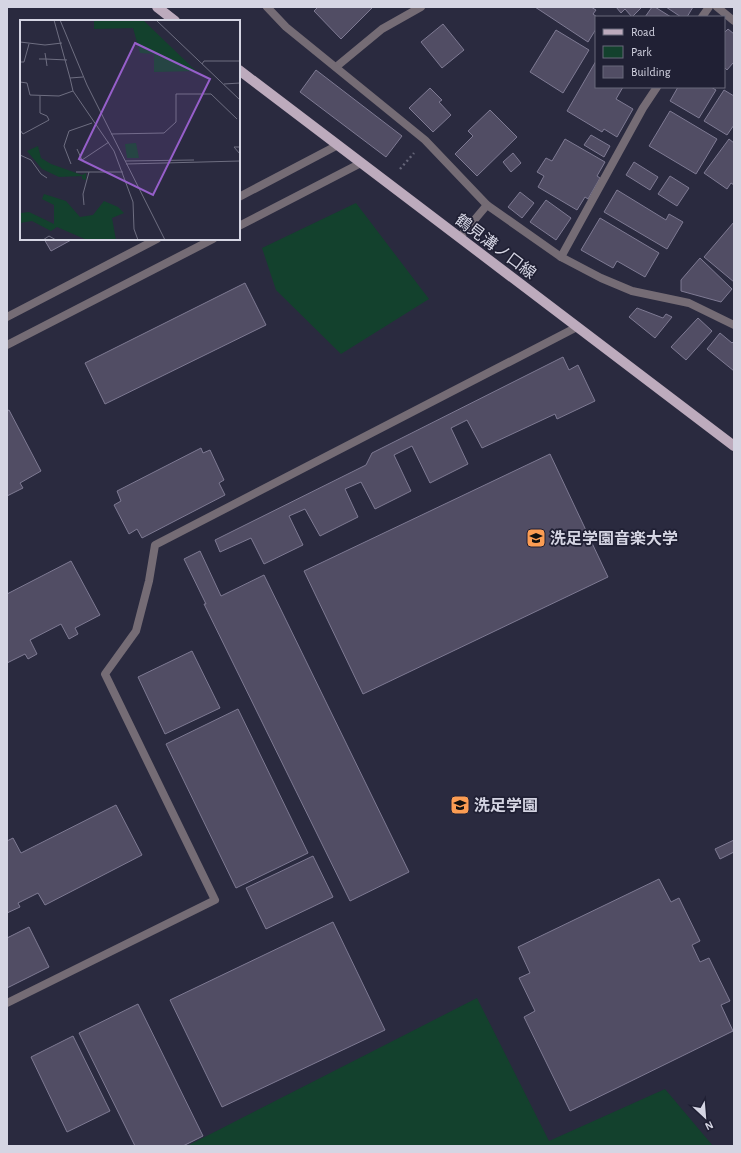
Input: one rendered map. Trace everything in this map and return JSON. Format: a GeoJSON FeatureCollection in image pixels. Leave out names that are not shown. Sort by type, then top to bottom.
{"type":"FeatureCollection","features":[{"type":"Feature","properties":{"kind":"main road"},"geometry":{"type":"LineString","coordinates":[[156,7],[174,20]]}},
{"type":"Feature","properties":{"kind":"main road","name":"鶴見溝ノ口線"},"geometry":{"type":"LineString","coordinates":[[240,71],[734,446]]}},
{"type":"Feature","properties":{"kind":"street"},"geometry":{"type":"LineString","coordinates":[[267,7],[286,27],[336,66],[425,140],[486,204],[561,257],[601,278],[632,291],[689,303],[734,326]]}},
{"type":"Feature","properties":{"kind":"street"},"geometry":{"type":"LineString","coordinates":[[336,66],[382,29],[421,7]]}},
{"type":"Feature","properties":{"kind":"street"},"geometry":{"type":"LineString","coordinates":[[703,16],[709,7]]}},
{"type":"Feature","properties":{"kind":"street"},"geometry":{"type":"LineString","coordinates":[[717,7],[734,21]]}},
{"type":"Feature","properties":{"kind":"street"},"geometry":{"type":"LineString","coordinates":[[561,257],[643,108],[656,88]]}},
{"type":"Feature","properties":{"kind":"street"},"geometry":{"type":"LineString","coordinates":[[240,196],[338,145]]}},
{"type":"Feature","properties":{"kind":"street"},"geometry":{"type":"LineString","coordinates":[[240,225],[361,163]]}},
{"type":"Feature","properties":{"kind":"street"},"geometry":{"type":"LineString","coordinates":[[460,237],[486,204]]}},
{"type":"Feature","properties":{"kind":"street"},"geometry":{"type":"LineString","coordinates":[[7,317],[155,240]]}},
{"type":"Feature","properties":{"kind":"street"},"geometry":{"type":"LineString","coordinates":[[7,345],[211,240]]}},
{"type":"Feature","properties":{"kind":"street"},"geometry":{"type":"LineString","coordinates":[[7,1003],[215,900],[105,674],[136,631],[149,581],[155,545],[577,327]]}},
{"type":"Feature","properties":{"kind":"path"},"geometry":{"type":"LineString","coordinates":[[388,182],[425,140]]}},
{"type":"Feature","properties":{"kind":"green space"},"geometry":{"type":"Polygon","coordinates":[[[356,203],[429,299],[341,354],[276,290],[262,248],[356,203]]]}},
{"type":"Feature","properties":{"kind":"green space"},"geometry":{"type":"Polygon","coordinates":[[[477,998],[549,1141],[665,1089],[713,1146],[187,1146],[477,998]]]}},
{"type":"Feature","properties":{"kind":"building"},"geometry":{"type":"Polygon","coordinates":[[[318,7],[373,7],[341,39],[314,11],[318,7]]]}},
{"type":"Feature","properties":{"kind":"building"},"geometry":{"type":"Polygon","coordinates":[[[535,7],[591,7],[596,10],[593,14],[596,16],[595,31],[588,42],[535,7]]]}},
{"type":"Feature","properties":{"kind":"building"},"geometry":{"type":"Polygon","coordinates":[[[616,7],[642,7],[633,16],[631,16],[625,9],[621,13],[616,7]]]}},
{"type":"Feature","properties":{"kind":"building"},"geometry":{"type":"Polygon","coordinates":[[[652,7],[655,7],[669,16],[646,16],[652,7]]]}},
{"type":"Feature","properties":{"kind":"building"},"geometry":{"type":"Polygon","coordinates":[[[666,7],[693,7],[688,16],[680,16],[666,7]]]}},
{"type":"Feature","properties":{"kind":"building"},"geometry":{"type":"Polygon","coordinates":[[[443,24],[464,50],[442,68],[421,42],[443,24]]]}},
{"type":"Feature","properties":{"kind":"building"},"geometry":{"type":"Polygon","coordinates":[[[728,29],[734,34],[734,64],[733,63],[727,70],[725,68],[725,32],[728,29]]]}},
{"type":"Feature","properties":{"kind":"building"},"geometry":{"type":"Polygon","coordinates":[[[556,30],[589,50],[563,93],[530,72],[556,30]]]}},
{"type":"Feature","properties":{"kind":"building"},"geometry":{"type":"Polygon","coordinates":[[[595,63],[595,88],[622,88],[616,99],[633,109],[617,137],[604,129],[602,132],[567,111],[595,63]]]}},
{"type":"Feature","properties":{"kind":"building"},"geometry":{"type":"Polygon","coordinates":[[[316,70],[402,136],[386,157],[300,92],[316,70]]]}},
{"type":"Feature","properties":{"kind":"building"},"geometry":{"type":"Polygon","coordinates":[[[430,88],[442,100],[439,102],[451,115],[433,132],[409,108],[430,88]]]}},
{"type":"Feature","properties":{"kind":"building"},"geometry":{"type":"Polygon","coordinates":[[[677,88],[713,88],[716,90],[699,118],[670,101],[677,88]]]}},
{"type":"Feature","properties":{"kind":"building"},"geometry":{"type":"Polygon","coordinates":[[[724,90],[734,96],[734,125],[727,135],[704,121],[724,90]]]}},
{"type":"Feature","properties":{"kind":"building"},"geometry":{"type":"Polygon","coordinates":[[[490,110],[517,137],[477,176],[455,154],[473,136],[468,131],[490,110]]]}},
{"type":"Feature","properties":{"kind":"building"},"geometry":{"type":"Polygon","coordinates":[[[670,111],[717,139],[696,174],[649,146],[670,111]]]}},
{"type":"Feature","properties":{"kind":"building"},"geometry":{"type":"Polygon","coordinates":[[[591,135],[610,146],[604,157],[584,145],[591,135]]]}},
{"type":"Feature","properties":{"kind":"building"},"geometry":{"type":"Polygon","coordinates":[[[565,139],[605,162],[597,176],[600,178],[588,199],[585,197],[577,210],[538,187],[544,176],[537,172],[546,158],[552,161],[565,139]]]}},
{"type":"Feature","properties":{"kind":"building"},"geometry":{"type":"Polygon","coordinates":[[[729,139],[734,143],[734,185],[731,183],[727,189],[704,173],[729,139]]]}},
{"type":"Feature","properties":{"kind":"building"},"geometry":{"type":"Polygon","coordinates":[[[513,153],[521,163],[511,172],[503,162],[513,153]]]}},
{"type":"Feature","properties":{"kind":"building"},"geometry":{"type":"Polygon","coordinates":[[[634,162],[658,177],[650,190],[626,175],[634,162]]]}},
{"type":"Feature","properties":{"kind":"building"},"geometry":{"type":"Polygon","coordinates":[[[670,176],[689,188],[677,206],[658,194],[670,176]]]}},
{"type":"Feature","properties":{"kind":"building"},"geometry":{"type":"Polygon","coordinates":[[[617,190],[666,220],[669,214],[683,222],[667,249],[604,212],[617,190]]]}},
{"type":"Feature","properties":{"kind":"building"},"geometry":{"type":"Polygon","coordinates":[[[520,192],[534,203],[522,218],[508,207],[520,192]]]}},
{"type":"Feature","properties":{"kind":"building"},"geometry":{"type":"Polygon","coordinates":[[[546,200],[571,218],[556,240],[530,222],[546,200]]]}},
{"type":"Feature","properties":{"kind":"building"},"geometry":{"type":"Polygon","coordinates":[[[600,218],[659,253],[645,277],[617,261],[613,268],[581,250],[600,218]]]}},
{"type":"Feature","properties":{"kind":"building"},"geometry":{"type":"Polygon","coordinates":[[[734,222],[734,282],[704,257],[734,222]]]}},
{"type":"Feature","properties":{"kind":"building"},"geometry":{"type":"Polygon","coordinates":[[[45,240],[71,240],[51,251],[45,240]]]}},
{"type":"Feature","properties":{"kind":"building"},"geometry":{"type":"Polygon","coordinates":[[[700,258],[732,289],[721,302],[681,291],[681,280],[700,258]]]}},
{"type":"Feature","properties":{"kind":"building"},"geometry":{"type":"Polygon","coordinates":[[[245,283],[266,325],[105,404],[85,363],[245,283]]]}},
{"type":"Feature","properties":{"kind":"building"},"geometry":{"type":"Polygon","coordinates":[[[637,308],[663,318],[666,314],[672,317],[655,338],[629,317],[637,308]]]}},
{"type":"Feature","properties":{"kind":"building"},"geometry":{"type":"Polygon","coordinates":[[[698,318],[712,331],[686,360],[671,347],[698,318]]]}},
{"type":"Feature","properties":{"kind":"building"},"geometry":{"type":"Polygon","coordinates":[[[720,333],[732,343],[734,341],[734,371],[707,349],[720,333]]]}},
{"type":"Feature","properties":{"kind":"building"},"geometry":{"type":"Polygon","coordinates":[[[563,357],[569,370],[578,365],[595,401],[557,419],[555,414],[482,448],[467,420],[451,428],[468,464],[430,483],[412,446],[394,455],[411,491],[375,509],[361,482],[345,489],[358,517],[320,536],[305,509],[289,516],[303,545],[264,564],[251,538],[220,552],[215,540],[366,465],[372,453],[563,357]]]}},
{"type":"Feature","properties":{"kind":"building"},"geometry":{"type":"Polygon","coordinates":[[[9,410],[41,471],[20,483],[23,488],[7,496],[7,411],[9,410]]]}},
{"type":"Feature","properties":{"kind":"building"},"geometry":{"type":"Polygon","coordinates":[[[201,448],[203,453],[210,450],[224,480],[219,483],[225,495],[142,538],[137,529],[129,534],[114,505],[121,501],[117,491],[201,448]]]}},
{"type":"Feature","properties":{"kind":"building"},"geometry":{"type":"Polygon","coordinates":[[[550,454],[608,577],[363,694],[304,571],[550,454]]]}},
{"type":"Feature","properties":{"kind":"building"},"geometry":{"type":"Polygon","coordinates":[[[200,551],[221,596],[264,575],[409,872],[350,901],[204,604],[206,604],[184,559],[200,551]]]}},
{"type":"Feature","properties":{"kind":"building"},"geometry":{"type":"Polygon","coordinates":[[[71,561],[100,615],[75,628],[78,634],[69,639],[61,624],[30,640],[37,654],[28,659],[25,654],[7,663],[7,594],[71,561]]]}},
{"type":"Feature","properties":{"kind":"building"},"geometry":{"type":"Polygon","coordinates":[[[192,651],[220,708],[165,734],[138,677],[192,651]]]}},
{"type":"Feature","properties":{"kind":"building"},"geometry":{"type":"Polygon","coordinates":[[[238,709],[308,853],[236,888],[166,744],[238,709]]]}},
{"type":"Feature","properties":{"kind":"building"},"geometry":{"type":"Polygon","coordinates":[[[116,805],[142,855],[45,905],[38,893],[18,903],[20,907],[7,913],[7,841],[13,838],[21,853],[116,805]]]}},
{"type":"Feature","properties":{"kind":"building"},"geometry":{"type":"Polygon","coordinates":[[[734,840],[734,852],[720,859],[715,849],[734,840]]]}},
{"type":"Feature","properties":{"kind":"building"},"geometry":{"type":"Polygon","coordinates":[[[313,856],[333,897],[266,929],[246,888],[313,856]]]}},
{"type":"Feature","properties":{"kind":"building"},"geometry":{"type":"Polygon","coordinates":[[[659,879],[671,902],[679,898],[700,941],[692,945],[700,962],[709,958],[730,1001],[721,1005],[733,1031],[570,1111],[524,1017],[535,1011],[519,978],[530,973],[518,947],[659,879]]]}},
{"type":"Feature","properties":{"kind":"building"},"geometry":{"type":"Polygon","coordinates":[[[333,922],[385,1030],[222,1107],[170,1000],[333,922]]]}},
{"type":"Feature","properties":{"kind":"building"},"geometry":{"type":"Polygon","coordinates":[[[29,927],[49,967],[7,988],[7,938],[29,927]]]}},
{"type":"Feature","properties":{"kind":"building"},"geometry":{"type":"Polygon","coordinates":[[[138,1004],[203,1136],[183,1146],[135,1146],[79,1033],[138,1004]]]}},
{"type":"Feature","properties":{"kind":"building"},"geometry":{"type":"Polygon","coordinates":[[[73,1036],[110,1111],[67,1132],[31,1057],[73,1036]]]}},
{"type":"Feature","properties":{"kind":"place","name":"洗足学園音楽大学"},"geometry":{"type":"Point","coordinates":[536,538]}},
{"type":"Feature","properties":{"kind":"place","name":"洗足学園"},"geometry":{"type":"Point","coordinates":[460,805]}}]}
